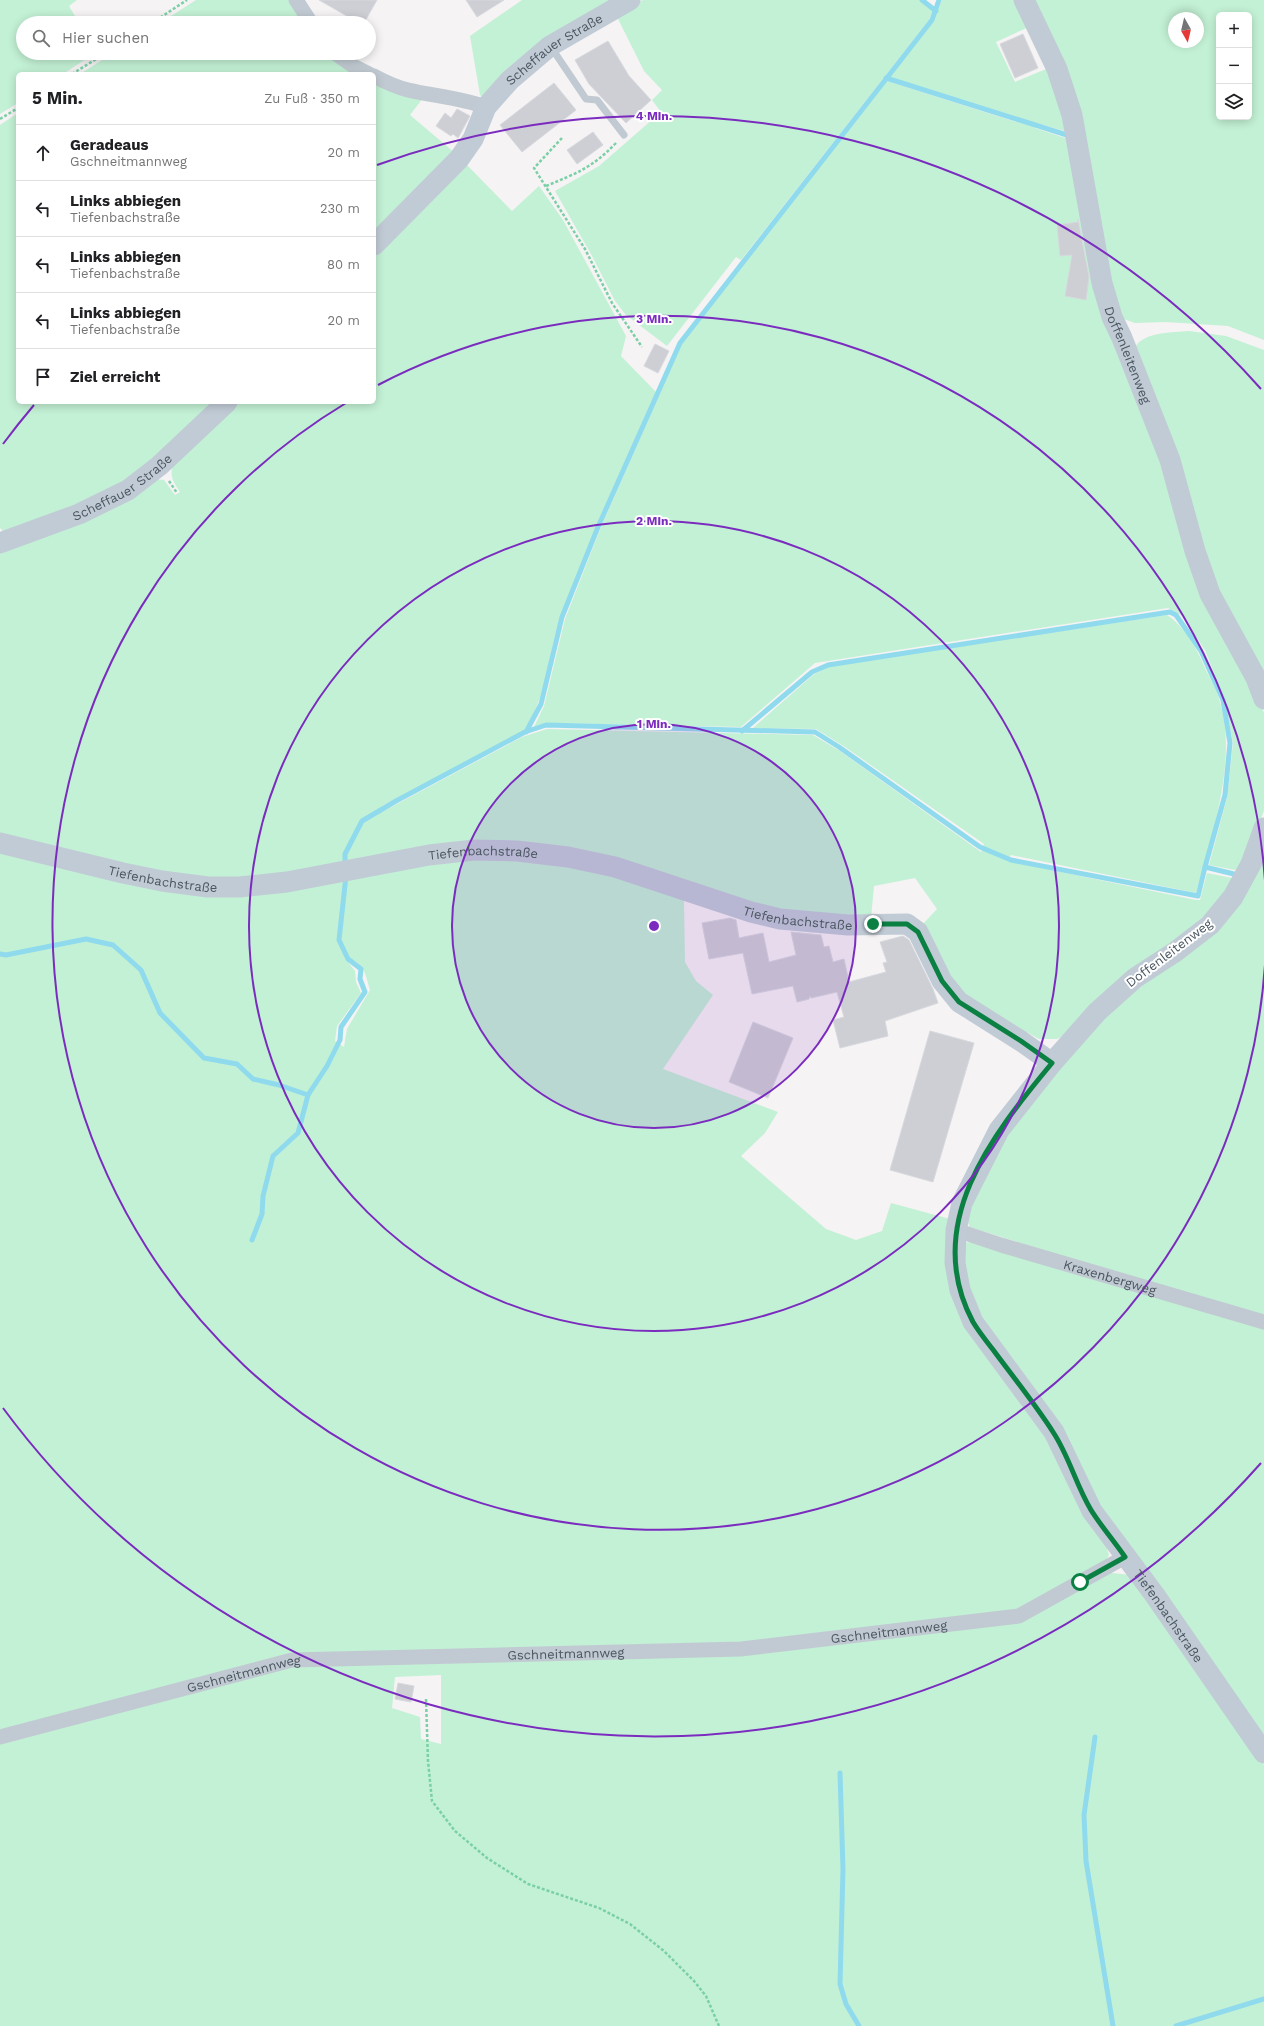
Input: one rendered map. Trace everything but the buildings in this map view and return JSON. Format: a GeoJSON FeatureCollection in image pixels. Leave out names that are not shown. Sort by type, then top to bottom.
{"type":"FeatureCollection","features":[{"type":"Feature","properties":{"kind":"street"},"geometry":{"type":"LineString","coordinates":[[296,0],[306,16]]}},
{"type":"Feature","properties":{"kind":"street","name":"Scheffauer Straße"},"geometry":{"type":"LineString","coordinates":[[376,243],[459,158],[473,139],[486,107],[510,80],[550,46],[630,0]]}},
{"type":"Feature","properties":{"kind":"street","name":"Doffenleitenweg"},"geometry":{"type":"LineString","coordinates":[[1024,0],[1057,69],[1072,115],[1102,283],[1112,317],[1122,338],[1170,460],[1195,551],[1210,594],[1256,678],[1264,700]]}},
{"type":"Feature","properties":{"kind":"street"},"geometry":{"type":"LineString","coordinates":[[345,60],[365,72]]}},
{"type":"Feature","properties":{"kind":"street"},"geometry":{"type":"LineString","coordinates":[[376,77],[409,90],[475,103],[486,107]]}},
{"type":"Feature","properties":{"kind":"street","name":"Scheffauer Straße"},"geometry":{"type":"LineString","coordinates":[[0,543],[79,514],[128,490],[159,466],[225,404]]}},
{"type":"Feature","properties":{"kind":"street","name":"Doffenleitenweg"},"geometry":{"type":"LineString","coordinates":[[1052,1063],[1097,1012],[1135,978],[1175,952],[1210,925],[1233,897],[1251,864],[1264,828]]}},
{"type":"Feature","properties":{"kind":"street","name":"Tiefenbachstraße"},"geometry":{"type":"LineString","coordinates":[[0,843],[123,873],[162,881],[208,887],[239,887],[287,882],[429,855],[474,850],[517,851],[568,857],[615,867],[751,912],[780,919],[848,925],[907,924],[918,932],[942,981],[959,1002],[1021,1041],[1052,1063],[999,1130],[962,1203],[956,1230],[955,1263],[960,1290],[973,1322],[1054,1432],[1092,1510],[1158,1600],[1264,1753]]}},
{"type":"Feature","properties":{"kind":"street","name":"Kraxenbergweg"},"geometry":{"type":"LineString","coordinates":[[956,1230],[1001,1245],[1264,1322]]}},
{"type":"Feature","properties":{"kind":"street","name":"Gschneitmannweg"},"geometry":{"type":"LineString","coordinates":[[0,1737],[292,1660],[741,1649],[1019,1616],[1125,1557]]}},
{"type":"Feature","properties":{"kind":"lane"},"geometry":{"type":"LineString","coordinates":[[550,46],[586,99],[597,100],[624,135]]}},
{"type":"Feature","properties":{"kind":"path"},"geometry":{"type":"LineString","coordinates":[[163,16],[187,0]]}},
{"type":"Feature","properties":{"kind":"path"},"geometry":{"type":"LineString","coordinates":[[75,72],[95,60]]}},
{"type":"Feature","properties":{"kind":"path"},"geometry":{"type":"LineString","coordinates":[[0,119],[16,109]]}},
{"type":"Feature","properties":{"kind":"path"},"geometry":{"type":"LineString","coordinates":[[546,186],[582,171],[603,156],[624,135]]}},
{"type":"Feature","properties":{"kind":"path"},"geometry":{"type":"LineString","coordinates":[[562,138],[534,168],[585,249],[612,303],[642,347]]}},
{"type":"Feature","properties":{"kind":"path"},"geometry":{"type":"LineString","coordinates":[[426,1700],[428,1761],[432,1801],[454,1831],[488,1858],[528,1884],[599,1908],[630,1924],[664,1951],[694,1981],[706,1996],[719,2026]]}},
{"type":"Feature","properties":{"kind":"green space"},"geometry":{"type":"Polygon","coordinates":[[[0,0],[77,0],[69,6],[75,16],[16,16],[16,60],[84,60],[66,72],[16,72],[16,104],[0,114],[0,0]]]}},
{"type":"Feature","properties":{"kind":"green space"},"geometry":{"type":"Polygon","coordinates":[[[196,0],[289,0],[299,16],[171,16],[196,0]]]}},
{"type":"Feature","properties":{"kind":"green space"},"geometry":{"type":"Polygon","coordinates":[[[522,0],[621,0],[484,98],[480,95],[470,36],[522,0]]]}},
{"type":"Feature","properties":{"kind":"green space"},"geometry":{"type":"Polygon","coordinates":[[[643,0],[920,0],[933,10],[929,20],[741,260],[736,257],[667,346],[626,315],[615,301],[591,254],[555,191],[599,166],[661,112],[652,100],[662,90],[644,71],[616,15],[643,0]]]}},
{"type":"Feature","properties":{"kind":"green space"},"geometry":{"type":"Polygon","coordinates":[[[942,0],[1019,0],[1031,26],[996,42],[1015,82],[1051,67],[1071,133],[1037,123],[1035,128],[1071,140],[1100,302],[1264,713],[1264,810],[1252,845],[1240,871],[1209,865],[1227,798],[1233,743],[1225,701],[1205,650],[1181,615],[1168,608],[815,663],[741,727],[549,723],[534,727],[544,706],[565,619],[601,527],[682,343],[887,81],[1016,122],[1017,117],[889,77],[932,23],[942,0]]]}},
{"type":"Feature","properties":{"kind":"green space"},"geometry":{"type":"Polygon","coordinates":[[[1029,0],[1264,0],[1264,340],[1228,326],[1166,322],[1135,323],[1118,317],[1094,204],[1029,0]]]}},
{"type":"Feature","properties":{"kind":"green space"},"geometry":{"type":"Polygon","coordinates":[[[102,60],[336,60],[346,68],[355,72],[83,72],[102,60]]]}},
{"type":"Feature","properties":{"kind":"green space"},"geometry":{"type":"Polygon","coordinates":[[[376,83],[423,98],[410,115],[456,154],[376,234],[376,83]]]}},
{"type":"Feature","properties":{"kind":"green space"},"geometry":{"type":"Polygon","coordinates":[[[16,114],[16,404],[214,404],[142,472],[106,495],[5,533],[0,528],[0,125],[16,114]]]}},
{"type":"Feature","properties":{"kind":"green space"},"geometry":{"type":"Polygon","coordinates":[[[464,162],[512,211],[539,186],[563,220],[626,336],[621,356],[656,392],[572,587],[556,631],[542,691],[531,720],[522,733],[382,806],[382,812],[522,737],[547,729],[813,735],[840,751],[981,852],[984,844],[845,747],[816,729],[753,728],[813,675],[830,666],[1167,615],[1179,625],[1198,652],[1219,697],[1225,725],[1226,749],[1220,798],[1215,823],[1196,893],[1011,855],[1007,861],[1196,900],[1200,900],[1207,873],[1237,879],[1225,898],[1071,1032],[1057,1039],[1039,1039],[963,997],[922,925],[937,909],[915,878],[874,886],[871,918],[774,911],[572,853],[352,865],[199,882],[0,838],[0,551],[153,479],[164,480],[175,495],[180,492],[172,477],[174,461],[231,404],[376,404],[376,252],[464,162]]]}},
{"type":"Feature","properties":{"kind":"green space"},"geometry":{"type":"Polygon","coordinates":[[[1189,331],[1226,336],[1264,350],[1264,686],[1220,603],[1135,347],[1140,342],[1152,335],[1189,331]]]}},
{"type":"Feature","properties":{"kind":"green space"},"geometry":{"type":"Polygon","coordinates":[[[0,847],[157,884],[427,860],[564,861],[676,893],[684,901],[685,962],[696,981],[713,995],[663,1069],[778,1112],[765,1133],[741,1156],[826,1229],[856,1240],[882,1231],[891,1203],[950,1219],[949,1279],[1041,1422],[1105,1541],[1109,1555],[1104,1564],[1103,1572],[1131,1575],[1233,1724],[1264,1765],[1264,2026],[0,2026],[0,847]],[[345,958],[355,971],[356,982],[361,993],[337,1026],[335,1041],[344,1047],[347,1029],[370,990],[365,974],[360,966],[352,960],[345,958]],[[441,1675],[395,1677],[392,1708],[420,1717],[421,1739],[441,1744],[441,1675]]]}},
{"type":"Feature","properties":{"kind":"green space"},"geometry":{"type":"Polygon","coordinates":[[[1264,847],[1264,1317],[1146,1283],[970,1227],[966,1219],[967,1205],[1021,1109],[1127,989],[1199,942],[1264,847]]]}},
{"type":"Feature","properties":{"kind":"green space"},"geometry":{"type":"Polygon","coordinates":[[[972,1242],[1264,1327],[1264,1741],[1102,1512],[973,1309],[961,1243],[972,1242]]]}},
{"type":"Feature","properties":{"kind":"waterway"},"geometry":{"type":"LineString","coordinates":[[922,0],[936,11]]}},
{"type":"Feature","properties":{"kind":"waterway"},"geometry":{"type":"LineString","coordinates":[[526,732],[541,704],[562,617],[598,527],[680,343],[932,20],[939,0]]}},
{"type":"Feature","properties":{"kind":"waterway"},"geometry":{"type":"LineString","coordinates":[[886,78],[1070,136]]}},
{"type":"Feature","properties":{"kind":"waterway"},"geometry":{"type":"LineString","coordinates":[[742,731],[812,672],[828,665],[1170,612],[1176,615],[1201,651],[1223,700],[1230,743],[1225,795],[1205,867]]}},
{"type":"Feature","properties":{"kind":"waterway"},"geometry":{"type":"LineString","coordinates":[[345,866],[345,854],[362,821],[396,801],[525,732],[546,725],[815,732],[839,747],[980,847],[1011,860],[1198,896],[1205,867],[1238,875]]}},
{"type":"Feature","properties":{"kind":"waterway"},"geometry":{"type":"LineString","coordinates":[[252,1240],[262,1214],[263,1196],[273,1156],[298,1133],[308,1095],[327,1066],[340,1040],[341,1027],[365,992],[360,979],[361,969],[348,959],[339,940],[346,876]]}},
{"type":"Feature","properties":{"kind":"waterway"},"geometry":{"type":"LineString","coordinates":[[0,954],[6,955],[86,939],[113,945],[141,970],[160,1013],[204,1058],[237,1064],[253,1079],[279,1085],[308,1095]]}},
{"type":"Feature","properties":{"kind":"waterway"},"geometry":{"type":"LineString","coordinates":[[1095,1737],[1084,1815],[1086,1861],[1113,2026]]}},
{"type":"Feature","properties":{"kind":"waterway"},"geometry":{"type":"LineString","coordinates":[[840,1773],[843,1869],[840,1984],[846,2004],[859,2026]]}},
{"type":"Feature","properties":{"kind":"waterway"},"geometry":{"type":"LineString","coordinates":[[1176,2026],[1264,1999]]}},
{"type":"Feature","properties":{"kind":"route"},"geometry":{"type":"LineString","coordinates":[[873,924],[907,924],[918,932],[942,981],[959,1002],[1021,1041],[1052,1063],[999,1130],[976,1171],[962,1203],[956,1230],[955,1263],[960,1290],[973,1322],[1054,1432],[1075,1479],[1092,1510],[1125,1557],[1080,1582]]}}]}
